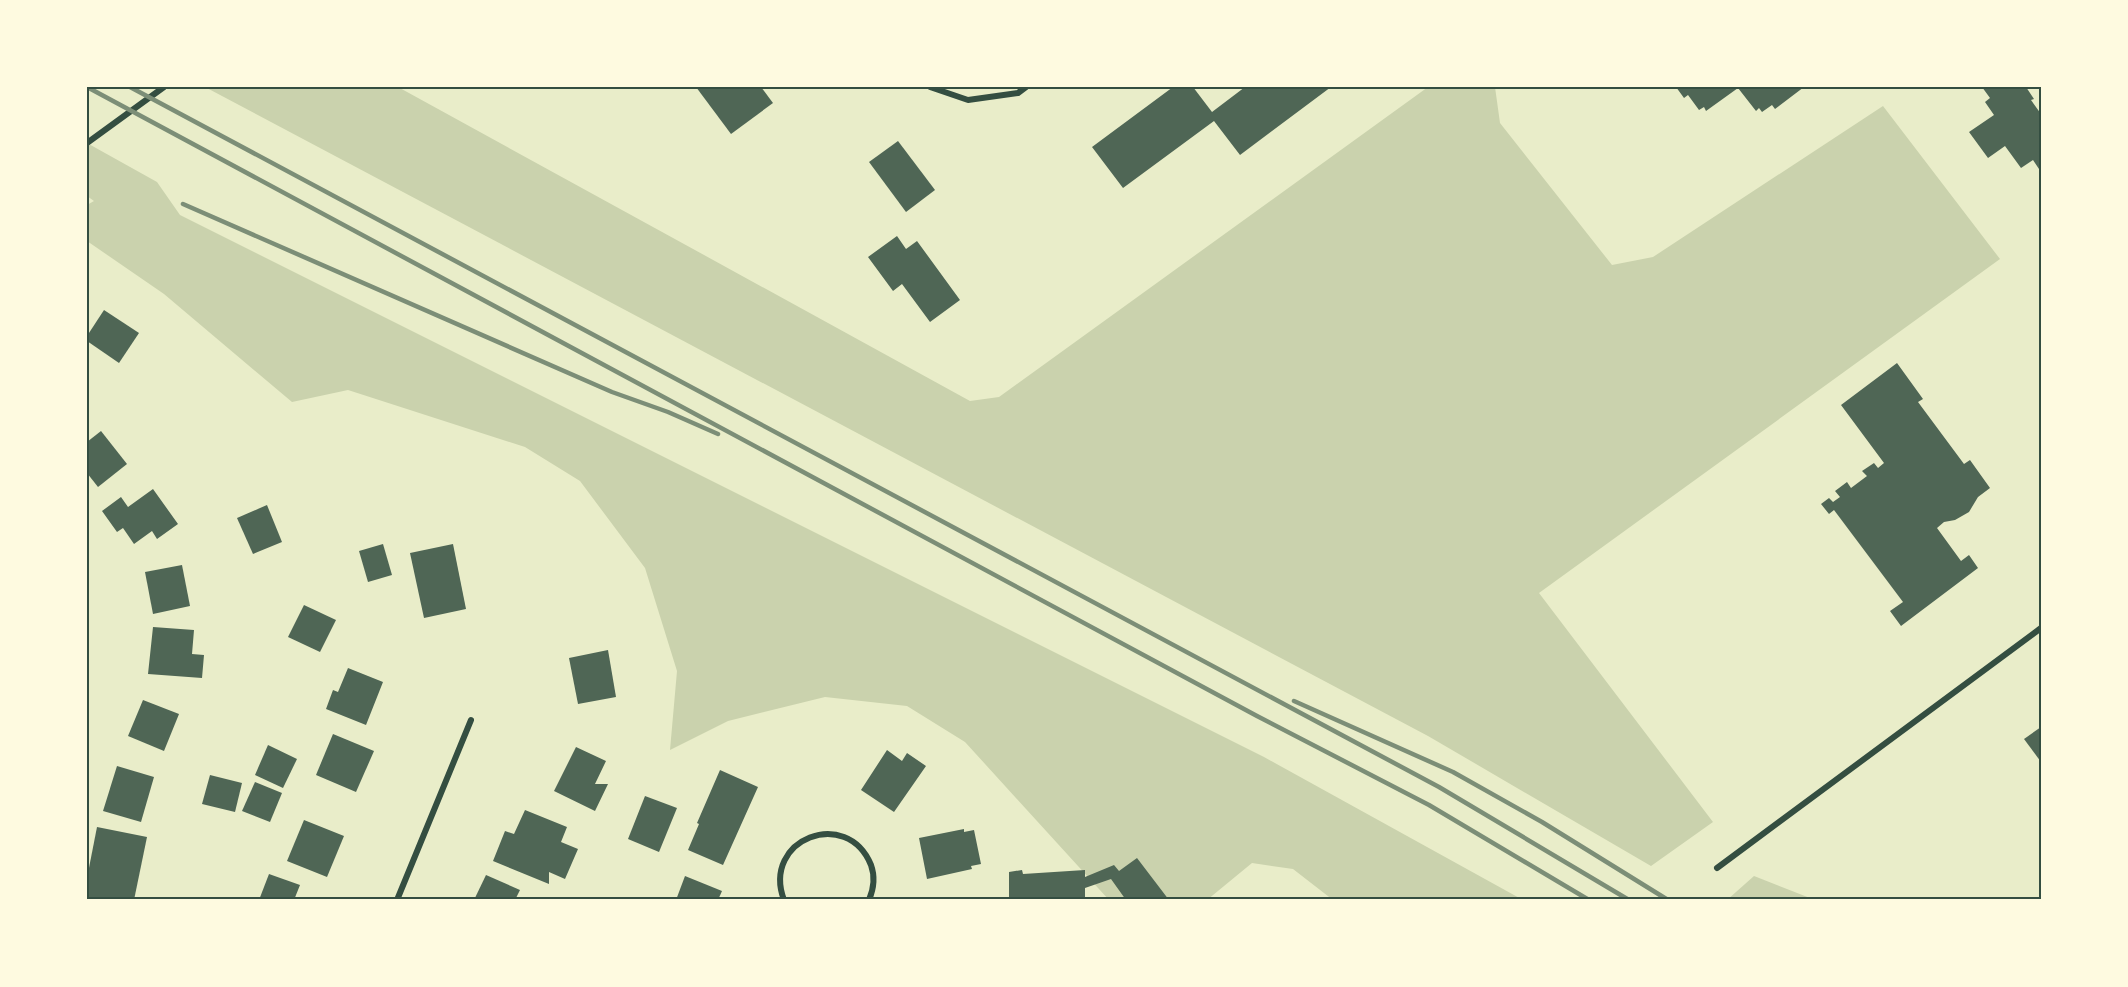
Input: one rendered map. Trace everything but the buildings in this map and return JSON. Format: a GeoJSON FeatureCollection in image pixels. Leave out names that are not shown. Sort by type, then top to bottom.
{"type":"FeatureCollection","features":[{"type":"Feature","properties":{"kind":"street"},"geometry":{"type":"LineString","coordinates":[[87,143],[164,87]]}},
{"type":"Feature","properties":{"kind":"street"},"geometry":{"type":"LineString","coordinates":[[930,87],[968,100],[1018,93],[1026,87]]}},
{"type":"Feature","properties":{"kind":"street"},"geometry":{"type":"LineString","coordinates":[[1716,868],[2041,628]]}},
{"type":"Feature","properties":{"kind":"street"},"geometry":{"type":"LineString","coordinates":[[397,900],[471,720]]}},
{"type":"Feature","properties":{"kind":"street"},"geometry":{"type":"LineString","coordinates":[[784,900],[779,888],[780,870],[788,853],[802,840],[819,834],[837,834],[854,842],[867,855],[874,872],[873,891],[869,900]]}},
{"type":"Feature","properties":{"kind":"green space"},"geometry":{"type":"Polygon","coordinates":[[[205,87],[398,87],[970,401],[999,397],[1428,87],[1495,87],[1500,123],[1612,265],[1653,257],[1883,106],[2000,259],[1539,593],[1713,822],[1651,866],[1428,736],[205,87]]]}},
{"type":"Feature","properties":{"kind":"green space"},"geometry":{"type":"Polygon","coordinates":[[[87,143],[157,182],[180,215],[1264,757],[1523,900],[1333,900],[1293,869],[1252,863],[1207,900],[1109,900],[965,742],[907,706],[825,697],[728,721],[670,750],[677,671],[645,568],[580,481],[525,447],[348,390],[292,402],[164,294],[87,241],[87,205],[94,201],[87,196],[87,143]]]}},
{"type":"Feature","properties":{"kind":"green space"},"geometry":{"type":"Polygon","coordinates":[[[1754,876],[1815,900],[1727,900],[1754,876]]]}},
{"type":"Feature","properties":{"kind":"railway"},"geometry":{"type":"LineString","coordinates":[[87,87],[1257,716],[1429,805],[1589,900]]}},
{"type":"Feature","properties":{"kind":"railway"},"geometry":{"type":"LineString","coordinates":[[130,87],[1439,787],[1629,900]]}},
{"type":"Feature","properties":{"kind":"railway"},"geometry":{"type":"LineString","coordinates":[[183,204],[612,392],[668,412],[718,434]]}},
{"type":"Feature","properties":{"kind":"railway"},"geometry":{"type":"LineString","coordinates":[[1294,701],[1453,772],[1542,822],[1668,900]]}}]}
